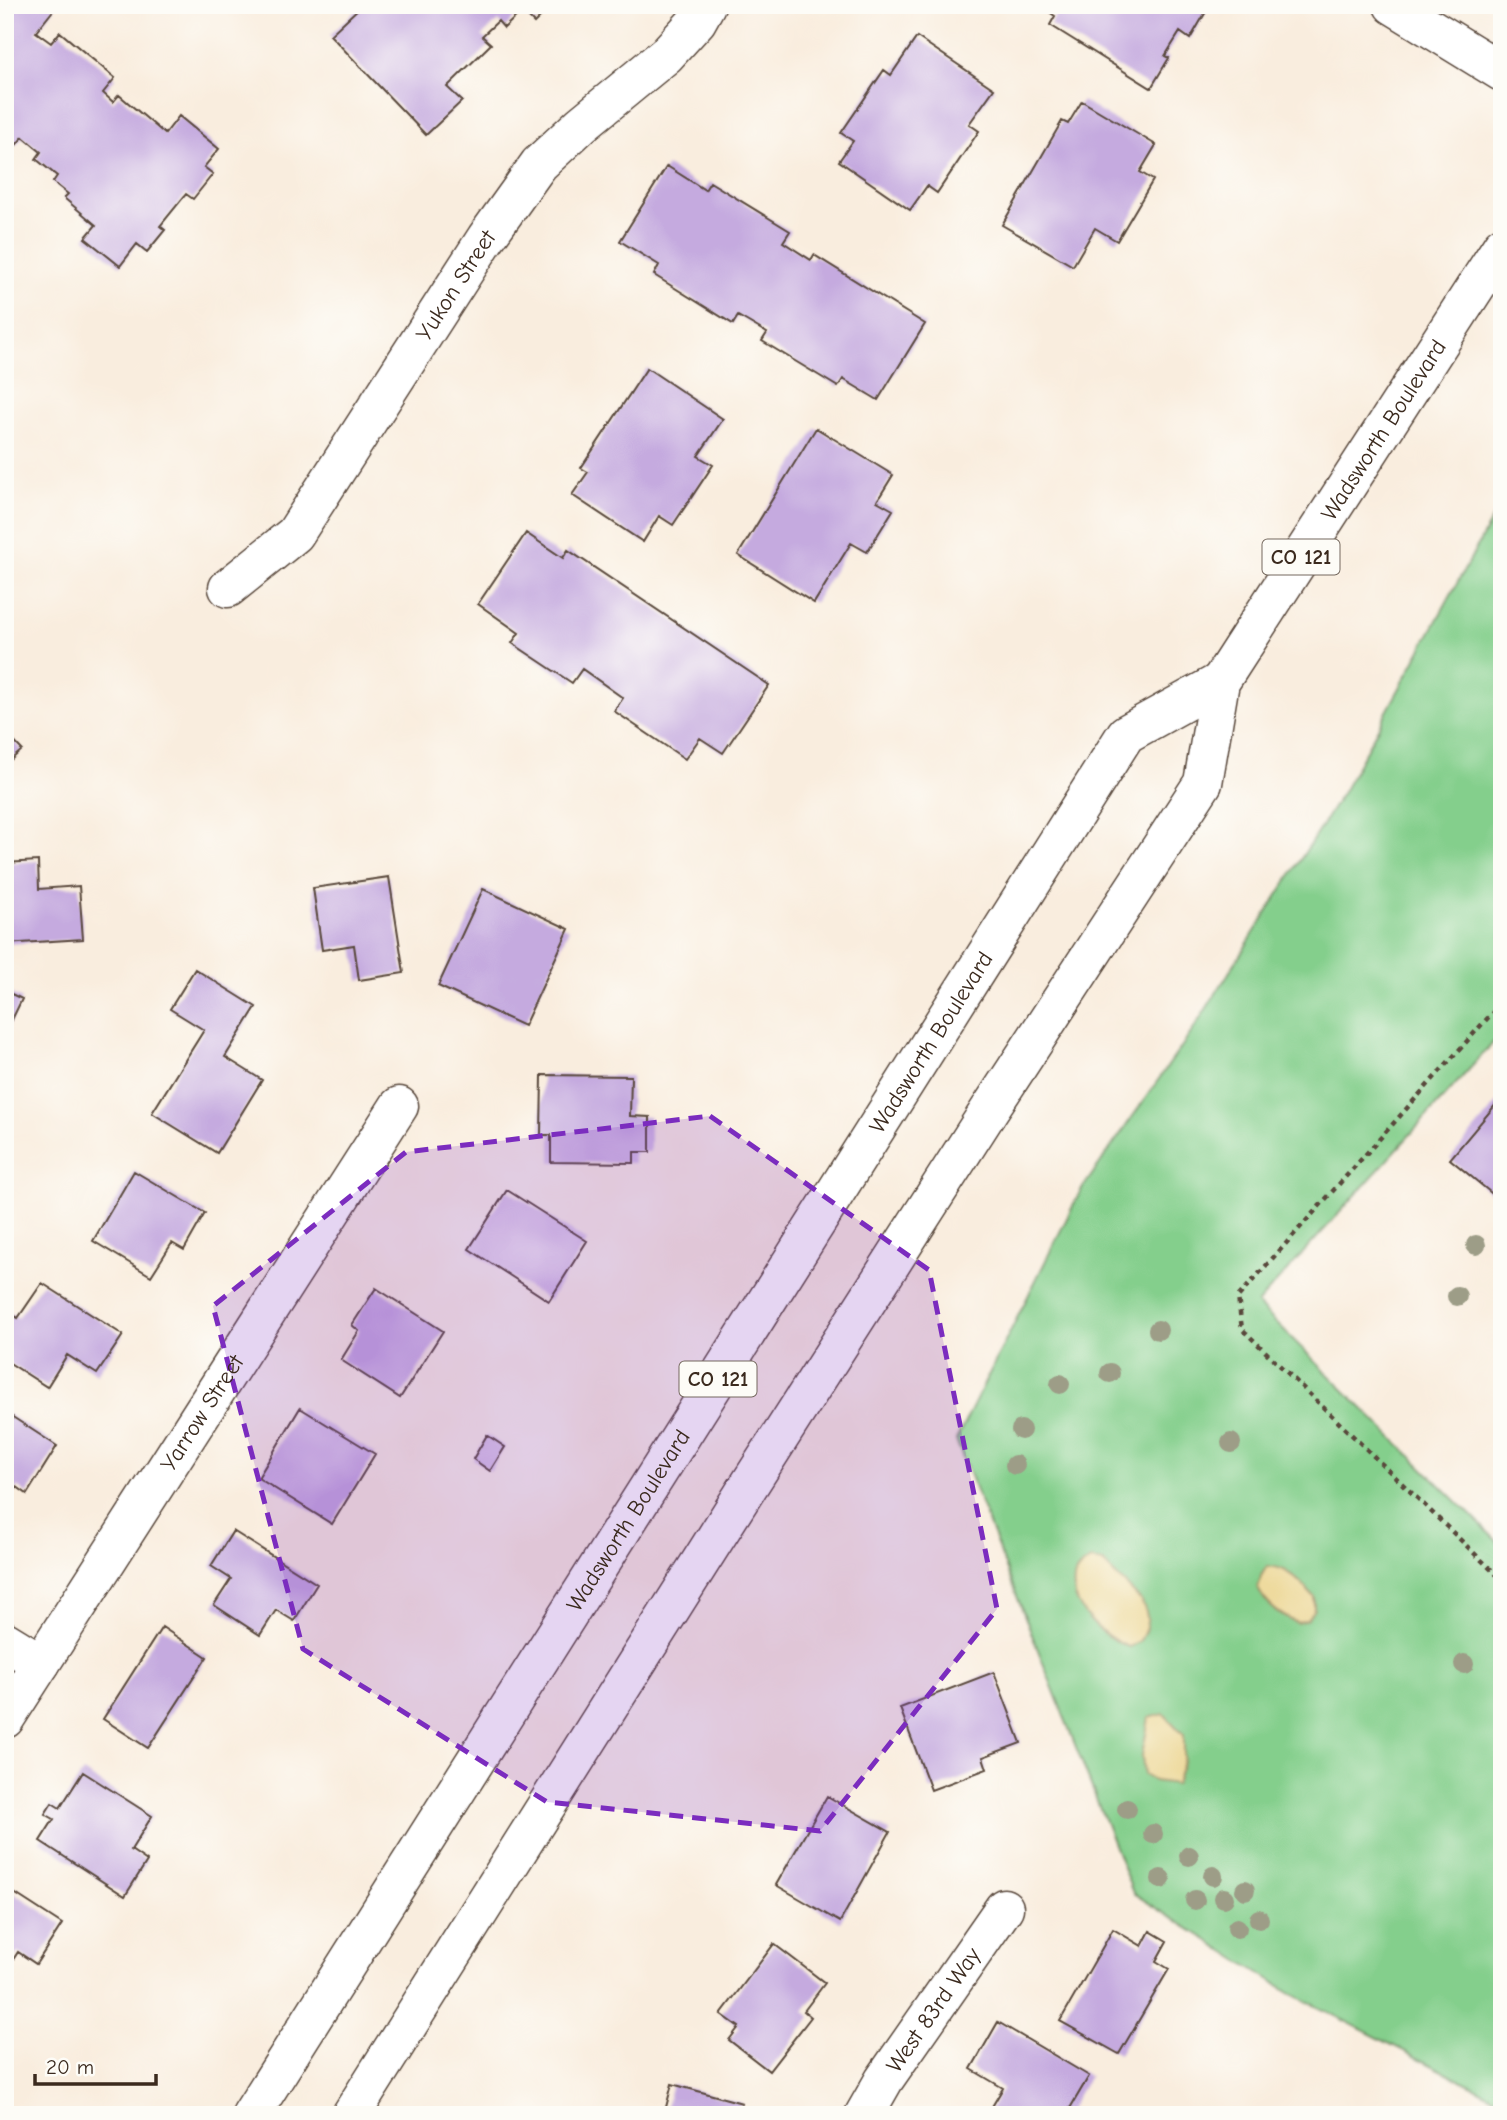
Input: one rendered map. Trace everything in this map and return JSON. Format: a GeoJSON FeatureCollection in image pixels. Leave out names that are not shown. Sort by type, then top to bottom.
{"type":"FeatureCollection","features":[{"type":"Feature","properties":{"kind":"main road","name":"Yukon Street"},"geometry":{"type":"LineString","coordinates":[[228,587],[295,534],[486,238],[539,164],[582,124],[667,55],[697,21],[706,5]]}},
{"type":"Feature","properties":{"kind":"main road"},"geometry":{"type":"LineString","coordinates":[[1394,5],[1502,72]]}},
{"type":"Feature","properties":{"kind":"main road","name":"Wadsworth Boulevard"},"geometry":{"type":"LineString","coordinates":[[351,2115],[758,1470],[1203,783],[1220,682],[1502,246]]}},
{"type":"Feature","properties":{"kind":"main road","name":"Wadsworth Boulevard"},"geometry":{"type":"LineString","coordinates":[[251,2115],[1126,734],[1220,682]]}},
{"type":"Feature","properties":{"kind":"main road","name":"Yarrow Street"},"geometry":{"type":"LineString","coordinates":[[5,1718],[399,1106]]}},
{"type":"Feature","properties":{"kind":"main road"},"geometry":{"type":"LineString","coordinates":[[5,1641],[41,1663]]}},
{"type":"Feature","properties":{"kind":"main road","name":"West 83rd Way"},"geometry":{"type":"LineString","coordinates":[[864,2115],[884,2080],[1004,1908]]}},
{"type":"Feature","properties":{"kind":"path"},"geometry":{"type":"LineString","coordinates":[[1502,1002],[1238,1297],[1242,1329],[1502,1580]]}},
{"type":"Feature","properties":{"kind":"highlighted area"},"geometry":{"type":"Polygon","coordinates":[[[710,1116],[929,1270],[997,1609],[820,1831],[547,1802],[303,1649],[213,1306],[406,1152],[710,1116]]]}},
{"type":"Feature","properties":{"kind":"green space"},"geometry":{"type":"Polygon","coordinates":[[[1502,501],[1502,1033],[1257,1304],[1502,1546],[1502,2101],[1294,1995],[1133,1893],[956,1440],[1080,1192],[1191,1033],[1343,792],[1502,501]]]}},
{"type":"Feature","properties":{"kind":"sand"},"geometry":{"type":"Polygon","coordinates":[[[1091,1560],[1103,1562],[1142,1602],[1147,1622],[1144,1633],[1138,1642],[1129,1647],[1109,1636],[1089,1619],[1076,1598],[1075,1575],[1079,1568],[1091,1560]]]}},
{"type":"Feature","properties":{"kind":"sand"},"geometry":{"type":"Polygon","coordinates":[[[1267,1566],[1287,1572],[1314,1597],[1314,1609],[1307,1620],[1297,1623],[1266,1600],[1258,1589],[1267,1566]]]}},
{"type":"Feature","properties":{"kind":"sand"},"geometry":{"type":"Polygon","coordinates":[[[1164,1714],[1184,1735],[1184,1758],[1176,1784],[1154,1781],[1144,1775],[1142,1755],[1149,1718],[1164,1714]]]}},
{"type":"Feature","properties":{"kind":"building"},"geometry":{"type":"Polygon","coordinates":[[[5,5],[51,5],[55,8],[36,32],[51,43],[60,32],[115,78],[103,93],[113,102],[119,95],[165,134],[179,116],[219,149],[204,167],[213,174],[193,199],[186,194],[160,226],[165,230],[147,252],[137,244],[120,266],[85,238],[96,225],[64,198],[68,194],[53,182],[57,176],[36,159],[41,152],[23,137],[16,145],[5,136],[5,5]]]}},
{"type":"Feature","properties":{"kind":"building"},"geometry":{"type":"Polygon","coordinates":[[[362,5],[552,5],[534,23],[522,11],[504,28],[498,21],[482,36],[491,44],[447,87],[462,101],[426,135],[330,35],[362,5]]]}},
{"type":"Feature","properties":{"kind":"building"},"geometry":{"type":"Polygon","coordinates":[[[1039,5],[1200,5],[1207,10],[1190,39],[1180,32],[1165,56],[1169,58],[1151,88],[1050,25],[1055,16],[1039,5]]]}},
{"type":"Feature","properties":{"kind":"building"},"geometry":{"type":"Polygon","coordinates":[[[917,37],[994,89],[969,124],[979,131],[937,193],[927,186],[910,210],[839,161],[853,141],[841,133],[884,70],[891,75],[917,37]]]}},
{"type":"Feature","properties":{"kind":"building"},"geometry":{"type":"Polygon","coordinates":[[[1082,101],[1156,145],[1140,172],[1153,180],[1117,241],[1095,228],[1073,266],[1002,225],[1062,121],[1068,124],[1082,101]]]}},
{"type":"Feature","properties":{"kind":"building"},"geometry":{"type":"Polygon","coordinates":[[[667,166],[705,190],[710,182],[790,231],[783,242],[811,260],[814,255],[925,324],[878,400],[843,379],[838,387],[762,341],[767,333],[738,316],[733,324],[654,275],[659,265],[620,241],[667,166]]]}},
{"type":"Feature","properties":{"kind":"building"},"geometry":{"type":"Polygon","coordinates":[[[647,368],[723,419],[698,456],[713,465],[673,525],[659,516],[643,542],[572,495],[588,472],[581,468],[647,368]]]}},
{"type":"Feature","properties":{"kind":"building"},"geometry":{"type":"Polygon","coordinates":[[[816,428],[893,475],[877,501],[893,510],[867,552],[851,543],[814,603],[738,555],[816,428]]]}},
{"type":"Feature","properties":{"kind":"building"},"geometry":{"type":"Polygon","coordinates":[[[526,533],[563,558],[568,550],[769,685],[723,753],[700,738],[685,759],[614,711],[623,698],[582,669],[572,683],[512,643],[519,633],[478,604],[526,533]]]}},
{"type":"Feature","properties":{"kind":"building"},"geometry":{"type":"Polygon","coordinates":[[[5,732],[22,750],[5,765],[5,732]]]}},
{"type":"Feature","properties":{"kind":"building"},"geometry":{"type":"Polygon","coordinates":[[[38,861],[39,889],[79,886],[83,939],[5,944],[5,863],[38,861]]]}},
{"type":"Feature","properties":{"kind":"building"},"geometry":{"type":"Polygon","coordinates":[[[389,877],[404,973],[359,980],[354,945],[322,950],[313,888],[389,877]]]}},
{"type":"Feature","properties":{"kind":"building"},"geometry":{"type":"Polygon","coordinates":[[[483,889],[569,929],[524,1026],[438,986],[483,889]]]}},
{"type":"Feature","properties":{"kind":"building"},"geometry":{"type":"Polygon","coordinates":[[[195,969],[256,1007],[225,1057],[262,1080],[217,1153],[152,1113],[204,1030],[170,1009],[195,969]]]}},
{"type":"Feature","properties":{"kind":"building"},"geometry":{"type":"Polygon","coordinates":[[[5,991],[22,999],[5,1034],[5,991]]]}},
{"type":"Feature","properties":{"kind":"building"},"geometry":{"type":"Polygon","coordinates":[[[542,1075],[631,1076],[630,1116],[650,1117],[650,1152],[634,1152],[634,1163],[551,1162],[551,1135],[541,1135],[542,1075]]]}},
{"type":"Feature","properties":{"kind":"building"},"geometry":{"type":"Polygon","coordinates":[[[1502,1097],[1502,1202],[1450,1159],[1502,1097]]]}},
{"type":"Feature","properties":{"kind":"building"},"geometry":{"type":"Polygon","coordinates":[[[134,1171],[205,1213],[184,1250],[172,1243],[151,1276],[93,1241],[134,1171]]]}},
{"type":"Feature","properties":{"kind":"building"},"geometry":{"type":"Polygon","coordinates":[[[507,1190],[587,1241],[549,1301],[469,1249],[507,1190]]]}},
{"type":"Feature","properties":{"kind":"building"},"geometry":{"type":"Polygon","coordinates":[[[42,1283],[123,1335],[97,1374],[67,1355],[47,1387],[5,1360],[5,1309],[18,1318],[42,1283]]]}},
{"type":"Feature","properties":{"kind":"building"},"geometry":{"type":"Polygon","coordinates":[[[376,1288],[443,1331],[400,1398],[341,1360],[359,1331],[352,1325],[376,1288]]]}},
{"type":"Feature","properties":{"kind":"building"},"geometry":{"type":"Polygon","coordinates":[[[300,1408],[375,1454],[332,1524],[258,1478],[300,1408]]]}},
{"type":"Feature","properties":{"kind":"building"},"geometry":{"type":"Polygon","coordinates":[[[5,1412],[57,1446],[27,1494],[17,1487],[5,1506],[5,1412]]]}},
{"type":"Feature","properties":{"kind":"building"},"geometry":{"type":"Polygon","coordinates":[[[487,1435],[505,1447],[490,1471],[473,1459],[487,1435]]]}},
{"type":"Feature","properties":{"kind":"building"},"geometry":{"type":"Polygon","coordinates":[[[233,1531],[317,1584],[294,1621],[276,1610],[260,1635],[214,1605],[231,1579],[211,1566],[233,1531]]]}},
{"type":"Feature","properties":{"kind":"building"},"geometry":{"type":"Polygon","coordinates":[[[162,1627],[207,1657],[148,1748],[103,1719],[162,1627]]]}},
{"type":"Feature","properties":{"kind":"building"},"geometry":{"type":"Polygon","coordinates":[[[994,1672],[1021,1743],[983,1757],[987,1769],[931,1790],[900,1708],[994,1672]]]}},
{"type":"Feature","properties":{"kind":"building"},"geometry":{"type":"Polygon","coordinates":[[[83,1772],[152,1816],[131,1850],[147,1861],[125,1896],[40,1841],[54,1819],[45,1814],[52,1803],[60,1808],[83,1772]]]}},
{"type":"Feature","properties":{"kind":"building"},"geometry":{"type":"Polygon","coordinates":[[[827,1796],[890,1832],[840,1922],[776,1885],[827,1796]]]}},
{"type":"Feature","properties":{"kind":"building"},"geometry":{"type":"Polygon","coordinates":[[[5,1887],[62,1924],[36,1964],[18,1952],[5,1972],[5,1887]]]}},
{"type":"Feature","properties":{"kind":"building"},"geometry":{"type":"Polygon","coordinates":[[[1113,1929],[1142,1946],[1150,1931],[1167,1941],[1156,1961],[1169,1969],[1119,2054],[1060,2021],[1113,1929]]]}},
{"type":"Feature","properties":{"kind":"building"},"geometry":{"type":"Polygon","coordinates":[[[774,1944],[825,1983],[804,2011],[811,2017],[769,2071],[729,2040],[739,2027],[721,2014],[774,1944]]]}},
{"type":"Feature","properties":{"kind":"building"},"geometry":{"type":"Polygon","coordinates":[[[998,2022],[1089,2076],[1066,2115],[987,2115],[1003,2088],[971,2069],[998,2022]]]}},
{"type":"Feature","properties":{"kind":"building"},"geometry":{"type":"Polygon","coordinates":[[[672,2084],[742,2103],[738,2115],[664,2115],[672,2084]]]}}]}
